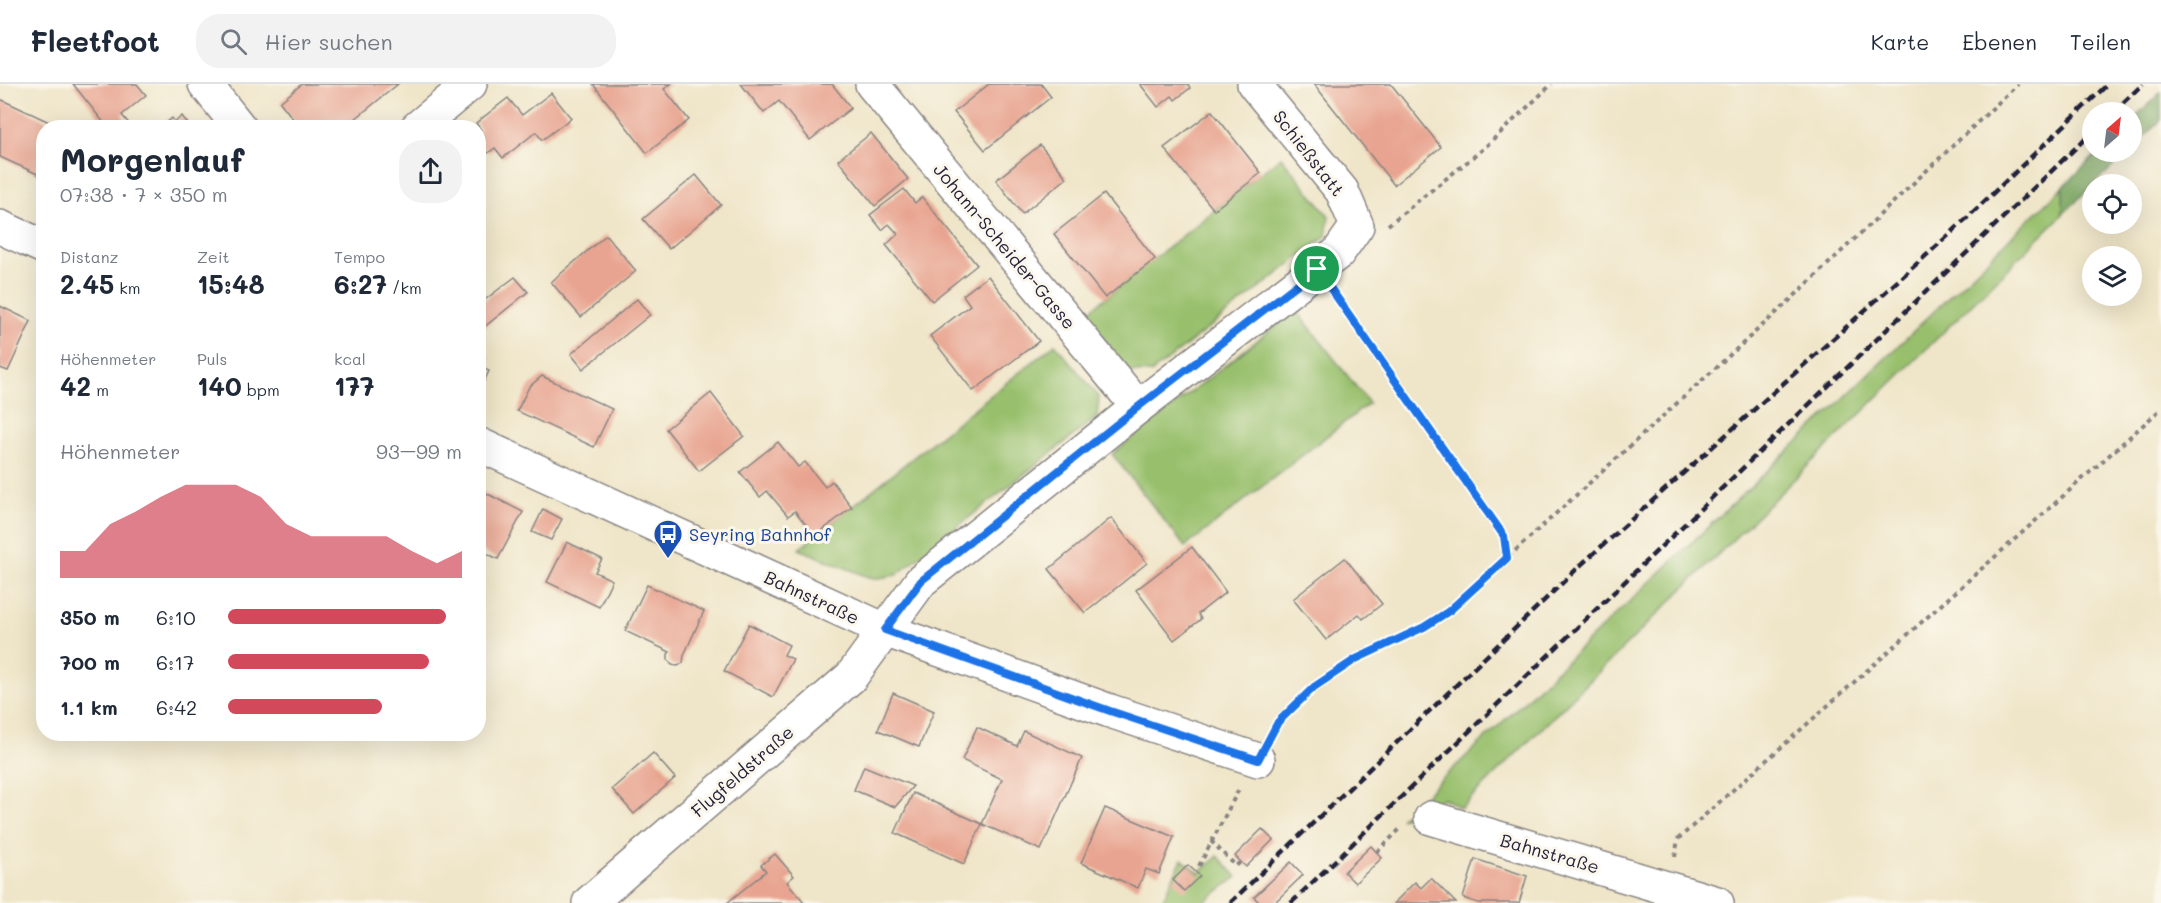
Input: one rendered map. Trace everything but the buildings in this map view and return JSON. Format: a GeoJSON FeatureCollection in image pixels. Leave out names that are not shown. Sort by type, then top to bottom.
{"type":"FeatureCollection","features":[{"type":"Feature","properties":{"kind":"street"},"geometry":{"type":"LineString","coordinates":[[205,84],[234,120]]}},
{"type":"Feature","properties":{"kind":"street"},"geometry":{"type":"LineString","coordinates":[[427,120],[470,84]]}},
{"type":"Feature","properties":{"kind":"street","name":"Johann-Scheider-Gasse"},"geometry":{"type":"LineString","coordinates":[[872,84],[1138,407]]}},
{"type":"Feature","properties":{"kind":"street","name":"Schießstatt"},"geometry":{"type":"LineString","coordinates":[[1254,84],[1342,191],[1357,226]]}},
{"type":"Feature","properties":{"kind":"street","name":"Flugfeldstraße"},"geometry":{"type":"LineString","coordinates":[[589,903],[851,677],[921,581],[1138,407],[1338,253],[1357,226]]}},
{"type":"Feature","properties":{"kind":"street"},"geometry":{"type":"LineString","coordinates":[[0,227],[36,243]]}},
{"type":"Feature","properties":{"kind":"street","name":"Bahnstraße"},"geometry":{"type":"LineString","coordinates":[[486,448],[885,630],[1099,707],[1258,760]]}},
{"type":"Feature","properties":{"kind":"street","name":"Bahnstraße"},"geometry":{"type":"LineString","coordinates":[[1431,818],[1717,903]]}},
{"type":"Feature","properties":{"kind":"path"},"geometry":{"type":"LineString","coordinates":[[1357,226],[1388,226],[1482,150],[1552,84]]}},
{"type":"Feature","properties":{"kind":"path"},"geometry":{"type":"LineString","coordinates":[[1199,866],[1278,722],[1314,687],[1356,659],[1424,627],[1449,611],[1787,303],[2018,84]]}},
{"type":"Feature","properties":{"kind":"path"},"geometry":{"type":"LineString","coordinates":[[1317,269],[1504,536],[1507,558]]}},
{"type":"Feature","properties":{"kind":"path"},"geometry":{"type":"LineString","coordinates":[[1670,888],[1678,839],[2161,409]]}},
{"type":"Feature","properties":{"kind":"path"},"geometry":{"type":"LineString","coordinates":[[1211,841],[1236,866],[1241,861]]}},
{"type":"Feature","properties":{"kind":"green space"},"geometry":{"type":"Polygon","coordinates":[[[2161,92],[2161,120],[2142,139],[2142,110],[2161,92]]]}},
{"type":"Feature","properties":{"kind":"green space"},"geometry":{"type":"Polygon","coordinates":[[[1281,157],[1329,216],[1326,236],[1151,373],[1130,372],[1084,315],[1281,157]]]}},
{"type":"Feature","properties":{"kind":"green space"},"geometry":{"type":"Polygon","coordinates":[[[2089,162],[2118,162],[2105,174],[2082,174],[2082,196],[2063,214],[2063,187],[2089,162]]]}},
{"type":"Feature","properties":{"kind":"green space"},"geometry":{"type":"Polygon","coordinates":[[[2063,187],[2063,214],[1461,808],[1443,798],[1400,819],[1842,400],[2063,187]]]}},
{"type":"Feature","properties":{"kind":"green space"},"geometry":{"type":"Polygon","coordinates":[[[1296,310],[1369,403],[1185,547],[1112,454],[1296,310]]]}},
{"type":"Feature","properties":{"kind":"green space"},"geometry":{"type":"Polygon","coordinates":[[[1055,344],[1099,397],[1097,417],[896,575],[873,579],[799,549],[1055,344]]]}},
{"type":"Feature","properties":{"kind":"green space"},"geometry":{"type":"Polygon","coordinates":[[[1218,856],[1237,877],[1202,903],[1161,903],[1182,859],[1199,873],[1218,856]]]}},
{"type":"Feature","properties":{"kind":"railway"},"geometry":{"type":"LineString","coordinates":[[1230,903],[1583,563],[1950,234],[2108,84]]}},
{"type":"Feature","properties":{"kind":"railway"},"geometry":{"type":"LineString","coordinates":[[2124,102],[2143,84]]}},
{"type":"Feature","properties":{"kind":"railway"},"geometry":{"type":"LineString","coordinates":[[1291,903],[2082,142]]}},
{"type":"Feature","properties":{"kind":"place","name":"Seyring Bahnhof"},"geometry":{"type":"Point","coordinates":[668,560]}},
{"type":"Feature","properties":{"kind":"route"},"geometry":{"type":"LineString","coordinates":[[1317,269],[1504,536],[1507,558],[1449,611],[1424,627],[1356,659],[1314,687],[1278,722],[1258,760],[1110,711],[885,630],[921,581],[1138,407],[1317,269]]}}]}
